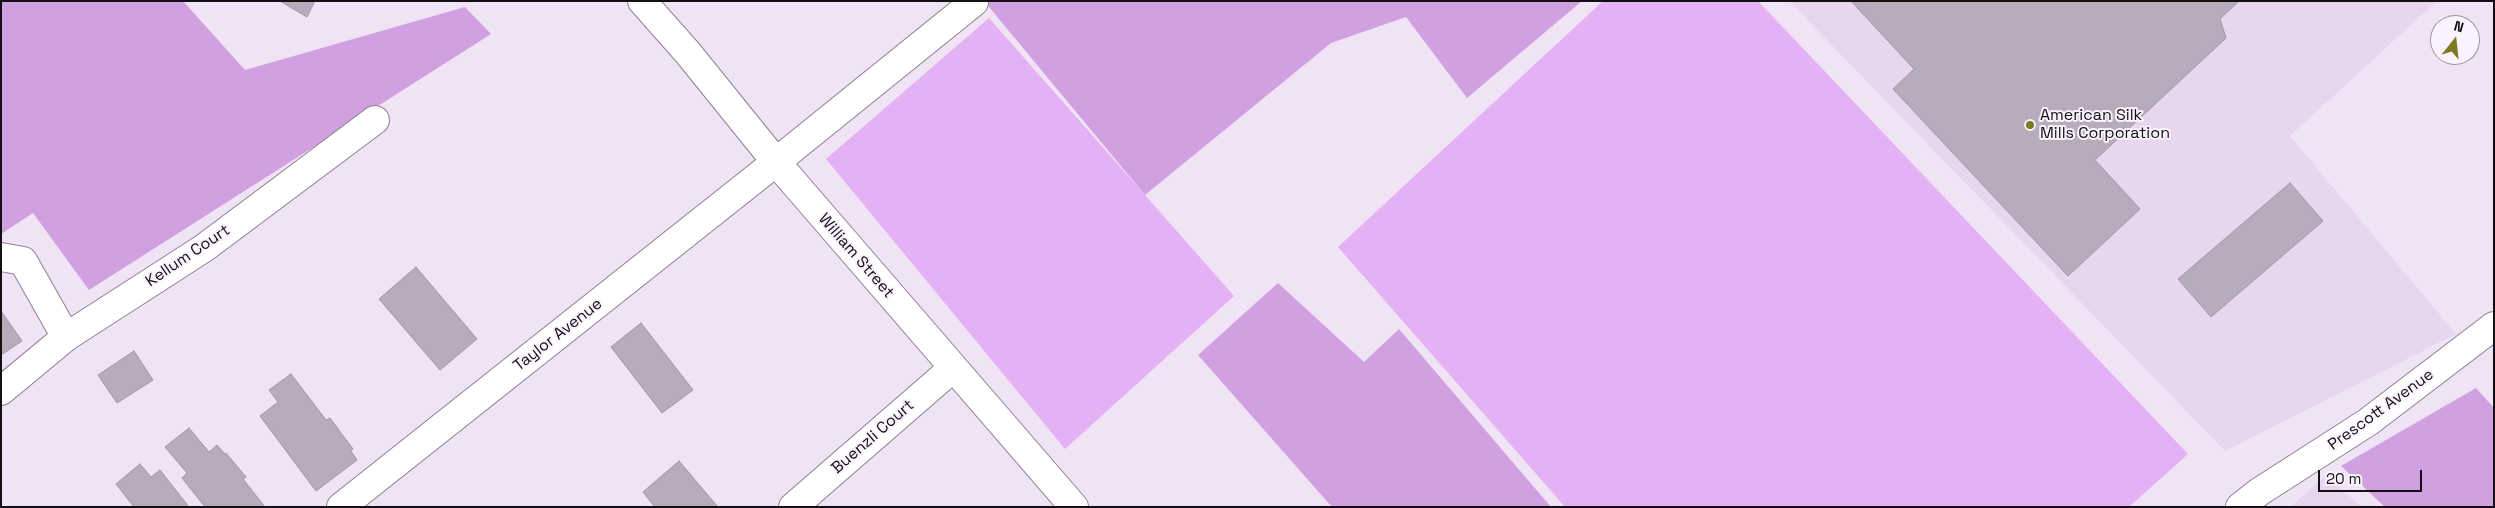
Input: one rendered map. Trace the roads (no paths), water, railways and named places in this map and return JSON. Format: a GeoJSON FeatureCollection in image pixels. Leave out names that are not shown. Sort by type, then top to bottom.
{"type":"FeatureCollection","features":[{"type":"Feature","properties":{"kind":"street","name":"William Street"},"geometry":{"type":"LineString","coordinates":[[642,1],[688,53],[776,162],[1074,507]]}},
{"type":"Feature","properties":{"kind":"street","name":"Taylor Avenue"},"geometry":{"type":"LineString","coordinates":[[341,507],[776,162],[974,2]]}},
{"type":"Feature","properties":{"kind":"street","name":"Kellum Court"},"geometry":{"type":"LineString","coordinates":[[1,390],[66,337],[204,248],[375,120]]}},
{"type":"Feature","properties":{"kind":"street"},"geometry":{"type":"LineString","coordinates":[[1,257],[23,261],[66,337]]}},
{"type":"Feature","properties":{"kind":"street","name":"Prescott Avenue"},"geometry":{"type":"LineString","coordinates":[[2240,507],[2259,492],[2368,422],[2494,326]]}},
{"type":"Feature","properties":{"kind":"street","name":"Buenzli Court"},"geometry":{"type":"LineString","coordinates":[[793,507],[953,368]]}},
{"type":"Feature","properties":{"kind":"place","name":"American Silk Mills Corporation"},"geometry":{"type":"Point","coordinates":[2030,125]}}]}
